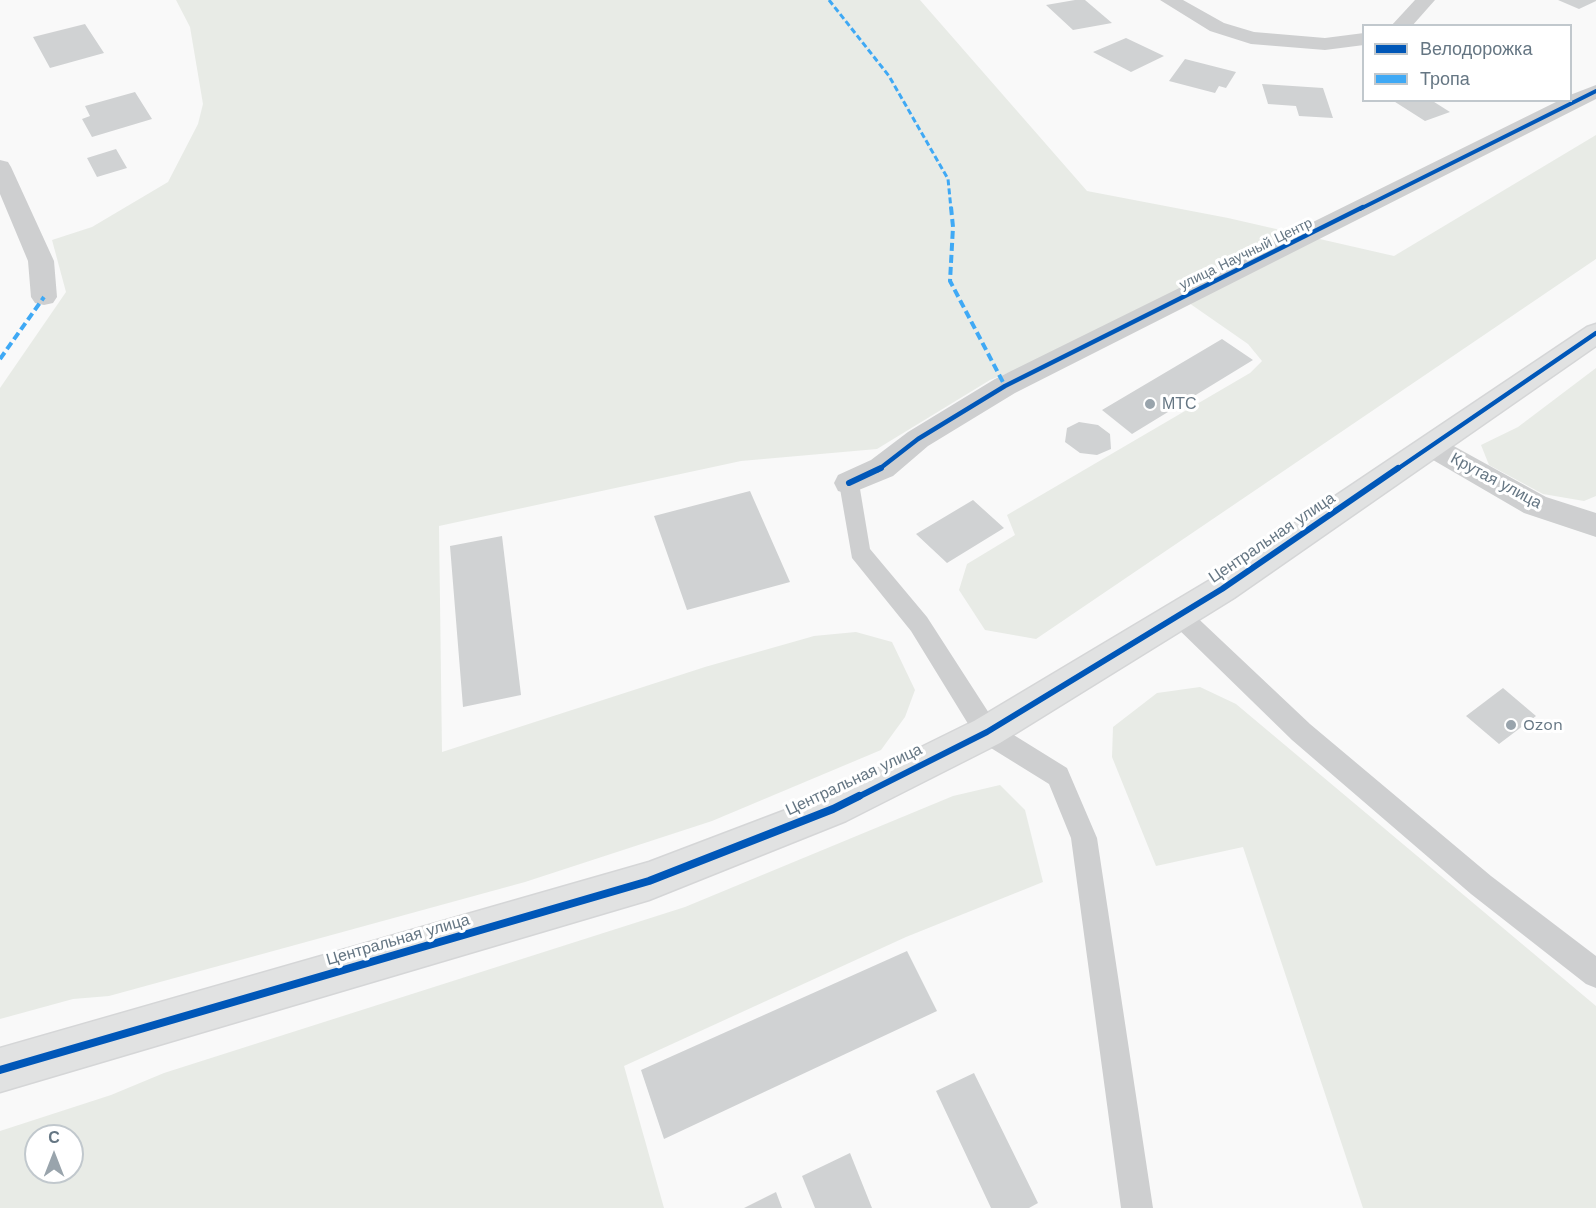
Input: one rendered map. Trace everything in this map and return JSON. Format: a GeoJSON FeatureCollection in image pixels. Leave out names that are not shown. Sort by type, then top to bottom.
{"type":"FeatureCollection","features":[{"type":"Feature","properties":{"kind":"street"},"geometry":{"type":"LineString","coordinates":[[1169,0],[1216,27],[1251,38],[1289,43],[1324,44],[1362,39]]}},
{"type":"Feature","properties":{"kind":"street"},"geometry":{"type":"LineString","coordinates":[[1402,24],[1426,0]]}},
{"type":"Feature","properties":{"kind":"street","name":"улица Научный Центр"},"geometry":{"type":"LineString","coordinates":[[849,483],[882,468],[918,439],[1005,386],[1596,91]]}},
{"type":"Feature","properties":{"kind":"street"},"geometry":{"type":"LineString","coordinates":[[0,167],[41,261],[44,297]]}},
{"type":"Feature","properties":{"kind":"street","name":"Центральная улица"},"geometry":{"type":"LineString","coordinates":[[0,1070],[649,881],[833,809],[987,732],[1179,615],[1596,333]]}},
{"type":"Feature","properties":{"kind":"street","name":"Крутая улица"},"geometry":{"type":"LineString","coordinates":[[1431,446],[1535,505],[1596,525]]}},
{"type":"Feature","properties":{"kind":"lane"},"geometry":{"type":"LineString","coordinates":[[849,483],[860,552],[919,624],[987,732],[1058,776],[1084,838],[1137,1208]]}},
{"type":"Feature","properties":{"kind":"lane"},"geometry":{"type":"LineString","coordinates":[[1179,615],[1301,732],[1481,885],[1596,975]]}},
{"type":"Feature","properties":{"kind":"shaded area"},"geometry":{"type":"Polygon","coordinates":[[[176,0],[920,0],[1087,191],[1228,218],[1394,256],[1596,135],[1596,259],[1036,639],[985,630],[959,590],[967,564],[1015,535],[1007,515],[1250,373],[1262,361],[1248,344],[1189,303],[990,380],[877,449],[741,461],[439,526],[442,752],[705,667],[814,636],[856,632],[892,642],[915,690],[905,717],[881,750],[712,821],[525,882],[109,996],[73,999],[0,1019],[0,388],[66,292],[52,240],[92,227],[168,182],[198,124],[203,104],[190,27],[176,0]]]}},
{"type":"Feature","properties":{"kind":"shaded area"},"geometry":{"type":"Polygon","coordinates":[[[1596,368],[1596,496],[1584,501],[1543,494],[1489,465],[1481,445],[1518,427],[1596,368]]]}},
{"type":"Feature","properties":{"kind":"shaded area"},"geometry":{"type":"Polygon","coordinates":[[[1200,687],[1236,704],[1596,1006],[1596,1208],[1363,1208],[1243,847],[1156,866],[1112,757],[1113,727],[1157,693],[1200,687]]]}},
{"type":"Feature","properties":{"kind":"shaded area"},"geometry":{"type":"Polygon","coordinates":[[[1000,785],[1025,810],[1043,882],[906,937],[624,1066],[664,1208],[0,1208],[0,1131],[111,1095],[164,1073],[685,907],[953,796],[1000,785]]]}},
{"type":"Feature","properties":{"kind":"building"},"geometry":{"type":"Polygon","coordinates":[[[1085,0],[1112,23],[1073,30],[1046,5],[1085,0]]]}},
{"type":"Feature","properties":{"kind":"building"},"geometry":{"type":"Polygon","coordinates":[[[1558,0],[1596,0],[1596,1],[1579,9],[1558,0]]]}},
{"type":"Feature","properties":{"kind":"building"},"geometry":{"type":"Polygon","coordinates":[[[85,24],[104,53],[50,68],[33,37],[85,24]]]}},
{"type":"Feature","properties":{"kind":"building"},"geometry":{"type":"Polygon","coordinates":[[[1126,38],[1164,56],[1131,72],[1093,52],[1126,38]]]}},
{"type":"Feature","properties":{"kind":"building"},"geometry":{"type":"Polygon","coordinates":[[[1185,59],[1236,72],[1226,88],[1219,86],[1215,93],[1169,81],[1185,59]]]}},
{"type":"Feature","properties":{"kind":"building"},"geometry":{"type":"Polygon","coordinates":[[[1262,84],[1323,88],[1333,118],[1299,116],[1296,106],[1268,104],[1262,84]]]}},
{"type":"Feature","properties":{"kind":"building"},"geometry":{"type":"Polygon","coordinates":[[[135,92],[152,119],[92,137],[82,119],[90,116],[85,106],[135,92]]]}},
{"type":"Feature","properties":{"kind":"building"},"geometry":{"type":"Polygon","coordinates":[[[1395,102],[1434,102],[1450,112],[1425,121],[1395,102]]]}},
{"type":"Feature","properties":{"kind":"building"},"geometry":{"type":"Polygon","coordinates":[[[116,149],[127,168],[97,177],[87,158],[116,149]]]}},
{"type":"Feature","properties":{"kind":"building"},"geometry":{"type":"Polygon","coordinates":[[[1222,339],[1253,360],[1132,434],[1102,410],[1222,339]]]}},
{"type":"Feature","properties":{"kind":"building"},"geometry":{"type":"Polygon","coordinates":[[[1079,422],[1098,425],[1110,434],[1111,449],[1097,455],[1080,453],[1065,442],[1067,428],[1079,422]]]}},
{"type":"Feature","properties":{"kind":"building"},"geometry":{"type":"Polygon","coordinates":[[[750,491],[790,582],[687,610],[654,516],[750,491]]]}},
{"type":"Feature","properties":{"kind":"building"},"geometry":{"type":"Polygon","coordinates":[[[973,500],[1004,528],[947,563],[916,534],[973,500]]]}},
{"type":"Feature","properties":{"kind":"building"},"geometry":{"type":"Polygon","coordinates":[[[502,536],[521,695],[463,707],[450,546],[502,536]]]}},
{"type":"Feature","properties":{"kind":"building"},"geometry":{"type":"Polygon","coordinates":[[[1503,688],[1536,716],[1499,744],[1466,716],[1503,688]]]}},
{"type":"Feature","properties":{"kind":"building"},"geometry":{"type":"Polygon","coordinates":[[[907,951],[937,1011],[664,1139],[641,1070],[907,951]]]}},
{"type":"Feature","properties":{"kind":"building"},"geometry":{"type":"Polygon","coordinates":[[[974,1073],[1038,1203],[1029,1208],[991,1208],[936,1091],[974,1073]]]}},
{"type":"Feature","properties":{"kind":"building"},"geometry":{"type":"Polygon","coordinates":[[[850,1153],[872,1208],[815,1208],[802,1176],[850,1153]]]}},
{"type":"Feature","properties":{"kind":"building"},"geometry":{"type":"Polygon","coordinates":[[[776,1192],[782,1208],[744,1208],[776,1192]]]}},
{"type":"Feature","properties":{"kind":"marked path"},"geometry":{"type":"LineString","coordinates":[[829,0],[889,76],[948,179],[953,227],[950,281],[1005,386]]}},
{"type":"Feature","properties":{"kind":"marked path"},"geometry":{"type":"LineString","coordinates":[[0,359],[44,297]]}},
{"type":"Feature","properties":{"kind":"cycle path"},"geometry":{"type":"LineString","coordinates":[[849,483],[882,468],[918,439],[1005,386],[1596,91]]}},
{"type":"Feature","properties":{"kind":"cycle path"},"geometry":{"type":"LineString","coordinates":[[0,1070],[649,881],[833,809],[987,732],[1222,589],[1596,333]]}},
{"type":"Feature","properties":{"kind":"place","name":"МТС"},"geometry":{"type":"Point","coordinates":[1150,404]}},
{"type":"Feature","properties":{"kind":"place","name":"Ozon"},"geometry":{"type":"Point","coordinates":[1511,725]}}]}
